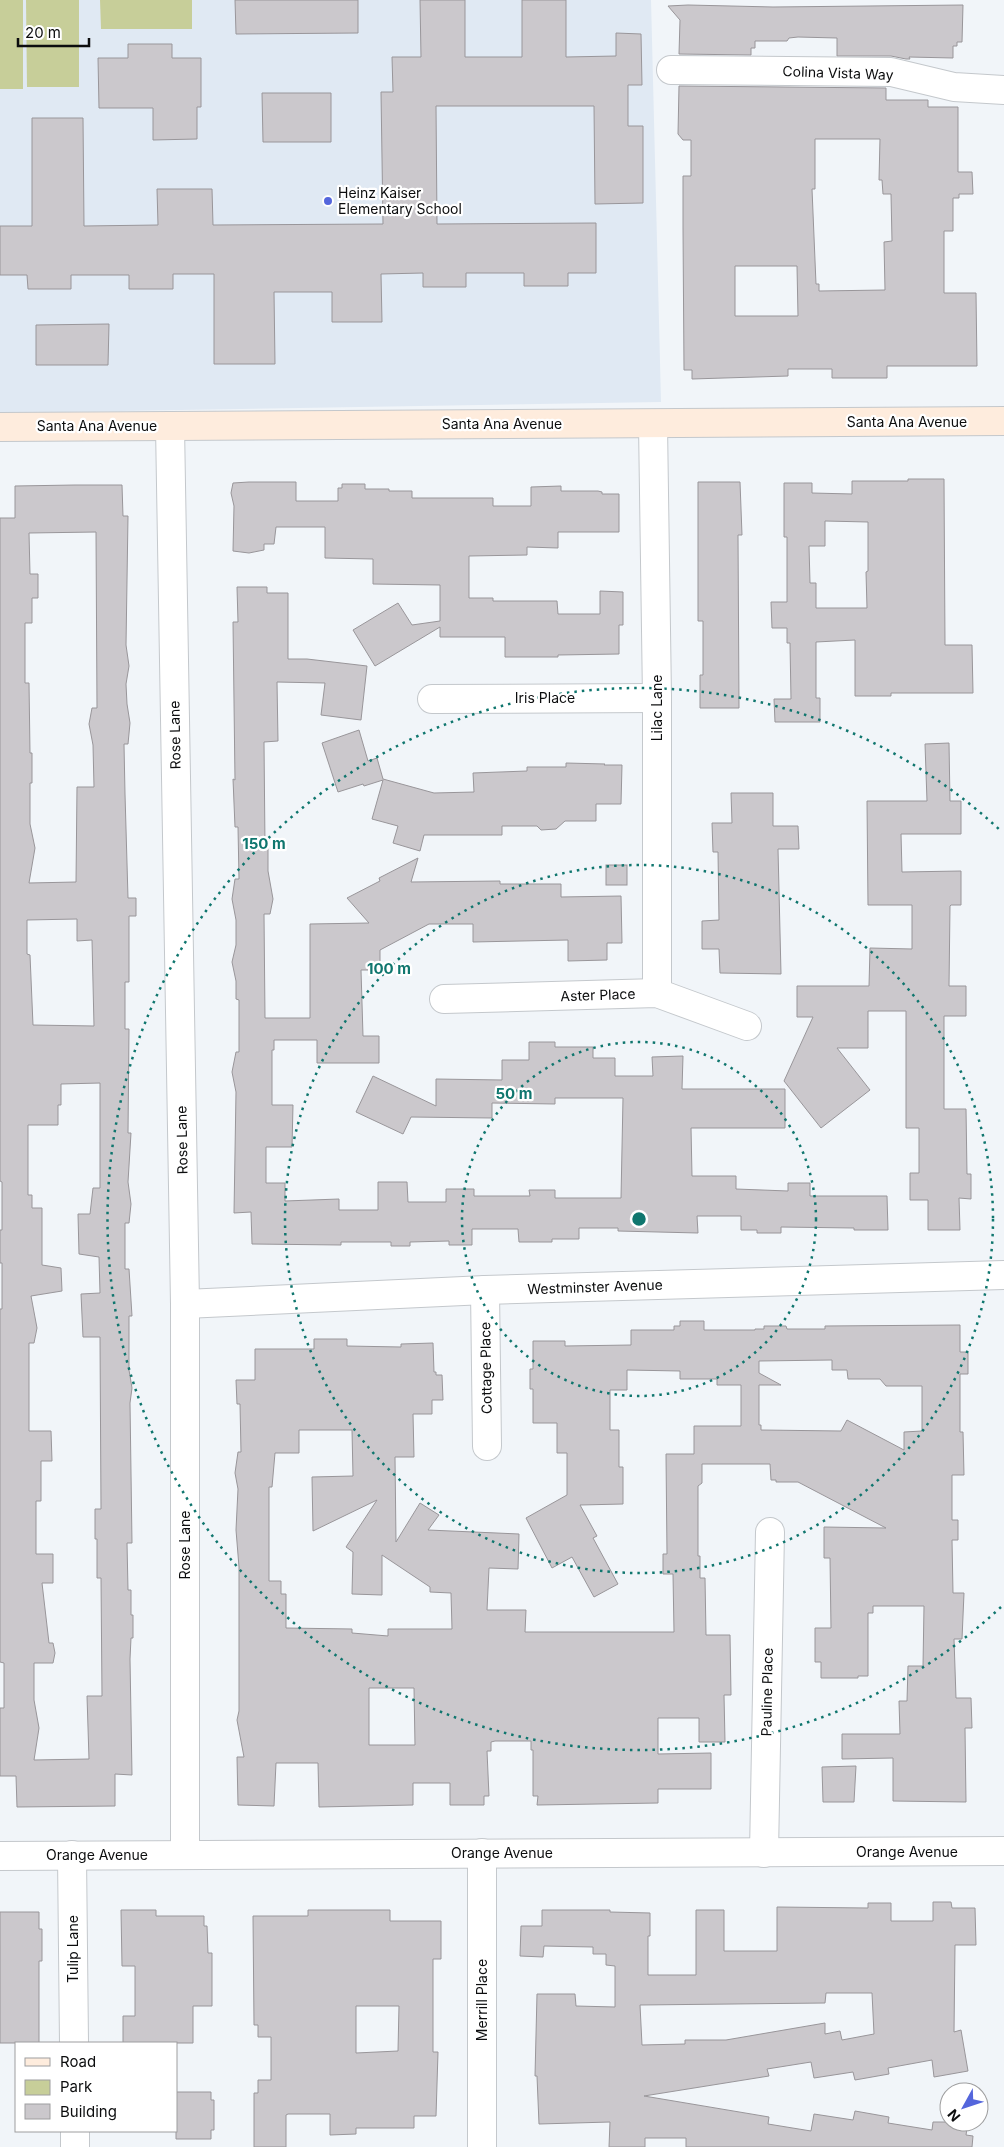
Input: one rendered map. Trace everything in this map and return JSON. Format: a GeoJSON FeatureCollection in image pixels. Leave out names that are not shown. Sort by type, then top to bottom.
{"type":"FeatureCollection","features":[{"type":"Feature","properties":{"kind":"street","name":"Colina Vista Way"},"geometry":{"type":"LineString","coordinates":[[671,70],[891,72],[954,88],[1004,90]]}},
{"type":"Feature","properties":{"kind":"street","name":"Santa Ana Avenue"},"geometry":{"type":"LineString","coordinates":[[0,427],[1004,421]]}},
{"type":"Feature","properties":{"kind":"street","name":"Lilac Lane"},"geometry":{"type":"LineString","coordinates":[[653,424],[657,698],[657,993]]}},
{"type":"Feature","properties":{"kind":"street","name":"Rose Lane"},"geometry":{"type":"LineString","coordinates":[[170,426],[185,1304],[185,1855]]}},
{"type":"Feature","properties":{"kind":"street","name":"Iris Place"},"geometry":{"type":"LineString","coordinates":[[432,699],[657,698]]}},
{"type":"Feature","properties":{"kind":"street","name":"Aster Place"},"geometry":{"type":"LineString","coordinates":[[444,999],[657,993],[747,1026]]}},
{"type":"Feature","properties":{"kind":"street","name":"Westminster Avenue"},"geometry":{"type":"LineString","coordinates":[[185,1304],[485,1290],[1004,1275]]}},
{"type":"Feature","properties":{"kind":"street","name":"Cottage Place"},"geometry":{"type":"LineString","coordinates":[[485,1290],[487,1446]]}},
{"type":"Feature","properties":{"kind":"street","name":"Pauline Place"},"geometry":{"type":"LineString","coordinates":[[764,1852],[770,1532]]}},
{"type":"Feature","properties":{"kind":"street","name":"Orange Avenue"},"geometry":{"type":"LineString","coordinates":[[0,1856],[1004,1851]]}},
{"type":"Feature","properties":{"kind":"street","name":"Merrill Place"},"geometry":{"type":"LineString","coordinates":[[482,1854],[482,2147]]}},
{"type":"Feature","properties":{"kind":"street","name":"Tulip Lane"},"geometry":{"type":"LineString","coordinates":[[72,1855],[74,2042]]}},
{"type":"Feature","properties":{"kind":"street"},"geometry":{"type":"LineString","coordinates":[[75,2132],[75,2147]]}},
{"type":"Feature","properties":{"kind":"shaded area","name":"Heinz Kaiser Elementary School"},"geometry":{"type":"Polygon","coordinates":[[[0,0],[651,0],[661,402],[0,413],[0,0]]]}},
{"type":"Feature","properties":{"kind":"green space"},"geometry":{"type":"Polygon","coordinates":[[[0,0],[23,0],[23,89],[0,89],[0,0]]]}},
{"type":"Feature","properties":{"kind":"green space"},"geometry":{"type":"Polygon","coordinates":[[[26,0],[79,0],[79,87],[27,87],[26,0]]]}},
{"type":"Feature","properties":{"kind":"green space"},"geometry":{"type":"Polygon","coordinates":[[[100,0],[192,0],[192,29],[101,29],[100,0]]]}},
{"type":"Feature","properties":{"kind":"building"},"geometry":{"type":"Polygon","coordinates":[[[235,0],[358,0],[358,33],[236,34],[235,0]]]}},
{"type":"Feature","properties":{"kind":"building"},"geometry":{"type":"Polygon","coordinates":[[[420,0],[465,0],[465,57],[522,57],[522,0],[566,0],[566,57],[616,56],[616,33],[641,34],[642,85],[628,85],[628,126],[643,126],[643,203],[595,204],[594,106],[436,106],[437,224],[596,223],[596,273],[568,273],[568,286],[524,286],[524,273],[466,273],[466,287],[423,287],[423,273],[381,274],[382,322],[332,322],[332,292],[274,292],[275,364],[214,364],[214,274],[173,274],[173,289],[129,289],[129,275],[71,275],[71,289],[28,289],[27,275],[0,275],[0,226],[32,226],[32,118],[83,118],[84,226],[158,225],[157,189],[212,189],[213,225],[383,224],[381,92],[393,92],[392,57],[421,57],[420,0]]]}},
{"type":"Feature","properties":{"kind":"building"},"geometry":{"type":"Polygon","coordinates":[[[963,5],[962,42],[957,42],[957,46],[953,46],[953,58],[909,57],[910,59],[906,59],[891,56],[837,56],[837,38],[798,37],[789,38],[787,41],[755,41],[755,48],[751,48],[751,55],[679,54],[680,20],[668,6],[773,7],[963,5]]]}},
{"type":"Feature","properties":{"kind":"building"},"geometry":{"type":"Polygon","coordinates":[[[128,44],[172,44],[172,58],[201,58],[201,107],[197,107],[197,139],[153,140],[153,108],[99,108],[98,58],[128,58],[128,44]]]}},
{"type":"Feature","properties":{"kind":"building"},"geometry":{"type":"Polygon","coordinates":[[[679,86],[886,88],[886,100],[928,100],[928,107],[958,107],[958,172],[972,172],[973,194],[959,194],[959,198],[953,198],[953,231],[944,231],[944,293],[976,293],[977,366],[887,366],[887,378],[832,378],[832,369],[788,369],[788,376],[692,379],[692,370],[684,370],[683,227],[683,176],[691,176],[691,140],[683,140],[678,134],[679,86]],[[815,139],[815,189],[812,189],[816,284],[819,284],[819,291],[885,290],[884,242],[892,241],[891,194],[883,194],[882,180],[879,180],[880,139],[815,139]],[[735,266],[735,316],[798,316],[797,266],[735,266]]]}},
{"type":"Feature","properties":{"kind":"building"},"geometry":{"type":"Polygon","coordinates":[[[262,93],[331,93],[331,142],[263,142],[262,93]]]}},
{"type":"Feature","properties":{"kind":"building"},"geometry":{"type":"Polygon","coordinates":[[[109,324],[108,365],[36,365],[36,325],[109,324]]]}},
{"type":"Feature","properties":{"kind":"building"},"geometry":{"type":"Polygon","coordinates":[[[908,479],[944,479],[945,645],[972,645],[973,693],[891,693],[891,696],[855,696],[855,640],[816,642],[816,698],[820,698],[820,722],[775,722],[774,699],[791,699],[790,643],[787,643],[787,628],[772,628],[771,602],[787,602],[787,537],[784,537],[784,483],[812,483],[812,493],[852,494],[852,481],[908,481],[908,479]],[[825,521],[825,546],[809,546],[810,583],[816,583],[816,608],[867,608],[868,522],[825,521]]]}},
{"type":"Feature","properties":{"kind":"building"},"geometry":{"type":"Polygon","coordinates":[[[296,482],[296,501],[338,501],[338,488],[342,488],[342,484],[365,484],[365,489],[412,491],[412,498],[493,498],[493,506],[531,506],[531,487],[561,486],[561,491],[598,491],[602,492],[602,494],[619,494],[619,532],[558,532],[558,548],[527,547],[527,555],[469,556],[469,598],[493,598],[493,601],[557,601],[558,614],[600,614],[600,591],[623,592],[623,625],[619,625],[619,654],[505,657],[505,637],[440,637],[440,627],[375,666],[353,630],[398,603],[412,625],[440,621],[440,585],[373,584],[373,559],[325,558],[325,527],[276,527],[274,544],[264,544],[264,550],[249,553],[233,551],[234,506],[231,493],[233,483],[296,482]]]}},
{"type":"Feature","properties":{"kind":"building"},"geometry":{"type":"Polygon","coordinates":[[[698,482],[740,482],[742,535],[738,535],[739,708],[700,708],[700,675],[703,675],[703,621],[698,621],[698,482]]]}},
{"type":"Feature","properties":{"kind":"building"},"geometry":{"type":"Polygon","coordinates":[[[122,485],[123,516],[128,516],[126,645],[129,666],[126,684],[130,723],[128,744],[124,744],[125,794],[128,898],[136,898],[136,916],[129,916],[129,982],[125,982],[125,1029],[129,1029],[128,1133],[131,1133],[128,1182],[131,1204],[129,1223],[125,1223],[125,1269],[129,1269],[132,1316],[129,1316],[129,1370],[132,1388],[130,1403],[132,1543],[127,1543],[128,1590],[131,1590],[131,1615],[133,1615],[133,1638],[131,1638],[130,1659],[132,1775],[115,1774],[115,1806],[17,1807],[16,1776],[0,1776],[0,1708],[4,1708],[4,1663],[0,1662],[0,1309],[2,1309],[2,1263],[0,1263],[0,1230],[2,1230],[2,1182],[0,1181],[0,518],[15,518],[15,486],[122,485]],[[96,532],[29,533],[30,574],[38,574],[38,598],[32,598],[32,623],[25,623],[25,683],[29,683],[30,753],[32,753],[30,824],[35,848],[29,883],[76,882],[77,787],[94,787],[93,745],[89,724],[92,708],[97,708],[96,532]],[[77,919],[27,920],[27,954],[30,955],[33,1025],[94,1026],[92,940],[77,941],[77,919]],[[100,1083],[61,1084],[61,1105],[58,1105],[58,1125],[28,1125],[28,1195],[32,1195],[32,1208],[42,1208],[42,1265],[61,1268],[62,1291],[31,1296],[37,1328],[34,1343],[29,1343],[29,1431],[51,1431],[52,1461],[41,1461],[41,1501],[36,1501],[36,1554],[53,1554],[53,1583],[42,1583],[49,1643],[53,1643],[55,1653],[53,1663],[34,1663],[34,1700],[39,1728],[34,1760],[89,1759],[87,1696],[102,1696],[101,1578],[97,1578],[97,1539],[95,1539],[95,1509],[101,1509],[100,1337],[83,1337],[81,1294],[100,1293],[99,1257],[79,1254],[78,1214],[90,1214],[93,1188],[100,1188],[100,1083]]]}},
{"type":"Feature","properties":{"kind":"building"},"geometry":{"type":"Polygon","coordinates":[[[237,587],[267,587],[267,593],[288,593],[288,659],[307,659],[367,666],[361,720],[321,715],[325,683],[277,682],[278,741],[264,742],[265,846],[268,847],[268,871],[273,899],[270,914],[264,914],[265,1018],[310,1018],[310,924],[369,923],[347,898],[380,881],[379,878],[418,858],[411,882],[500,881],[500,884],[561,884],[561,897],[621,896],[622,943],[607,943],[607,960],[568,961],[568,940],[473,942],[473,924],[429,924],[380,950],[380,970],[361,970],[363,1036],[379,1036],[379,1063],[317,1063],[317,1040],[274,1040],[274,1050],[272,1050],[272,1105],[293,1105],[292,1147],[266,1147],[266,1183],[285,1183],[285,1201],[339,1199],[339,1210],[378,1210],[378,1182],[407,1182],[408,1202],[446,1202],[446,1189],[474,1189],[474,1196],[530,1196],[529,1190],[555,1190],[555,1198],[621,1198],[623,1098],[555,1098],[555,1104],[492,1103],[492,1118],[411,1117],[403,1134],[356,1112],[373,1076],[436,1106],[436,1079],[502,1080],[502,1060],[529,1060],[529,1042],[555,1042],[555,1047],[593,1047],[593,1058],[615,1058],[615,1076],[653,1076],[652,1057],[683,1056],[682,1089],[785,1089],[785,1128],[691,1128],[692,1176],[736,1176],[736,1189],[788,1191],[788,1183],[810,1183],[810,1196],[887,1196],[888,1230],[781,1227],[781,1233],[757,1233],[757,1230],[741,1230],[741,1216],[697,1216],[698,1233],[618,1231],[618,1228],[579,1228],[579,1239],[552,1239],[552,1242],[519,1242],[518,1229],[472,1229],[472,1245],[449,1245],[449,1241],[410,1242],[410,1246],[391,1246],[391,1242],[341,1242],[341,1245],[252,1244],[251,1212],[234,1213],[236,1092],[232,1072],[236,1052],[239,1052],[239,1000],[236,999],[236,981],[232,962],[236,945],[236,920],[232,899],[235,879],[239,879],[238,827],[235,827],[233,779],[235,780],[233,622],[238,622],[237,587]]]}},
{"type":"Feature","properties":{"kind":"building"},"geometry":{"type":"Polygon","coordinates":[[[359,730],[368,761],[377,758],[383,779],[434,793],[474,792],[473,773],[527,771],[527,767],[566,767],[566,763],[622,765],[621,804],[596,804],[596,821],[565,821],[556,829],[541,830],[537,826],[502,826],[502,835],[424,835],[420,851],[393,843],[398,826],[372,819],[383,780],[338,792],[322,743],[359,730]]]}},
{"type":"Feature","properties":{"kind":"building"},"geometry":{"type":"Polygon","coordinates":[[[949,743],[950,801],[961,801],[961,834],[901,834],[902,872],[961,871],[961,905],[950,906],[949,986],[966,986],[966,1016],[944,1016],[944,1109],[966,1109],[967,1174],[971,1174],[971,1199],[959,1198],[960,1230],[928,1230],[928,1200],[910,1200],[910,1173],[919,1173],[919,1128],[906,1128],[906,1011],[868,1011],[868,1048],[837,1048],[870,1090],[821,1128],[784,1081],[813,1017],[797,1017],[797,986],[869,986],[870,948],[912,949],[912,905],[868,905],[867,801],[927,801],[925,744],[949,743]]]}},
{"type":"Feature","properties":{"kind":"building"},"geometry":{"type":"Polygon","coordinates":[[[731,793],[773,793],[773,826],[798,826],[799,849],[778,849],[781,974],[720,973],[719,949],[702,949],[702,921],[719,920],[718,852],[713,852],[712,823],[732,823],[731,793]]]}},
{"type":"Feature","properties":{"kind":"building"},"geometry":{"type":"Polygon","coordinates":[[[606,865],[627,865],[627,885],[606,885],[606,865]]]}},
{"type":"Feature","properties":{"kind":"building"},"geometry":{"type":"Polygon","coordinates":[[[680,1321],[704,1321],[704,1330],[755,1330],[764,1329],[764,1326],[786,1326],[787,1329],[825,1329],[825,1326],[960,1325],[960,1352],[968,1352],[968,1374],[960,1374],[960,1432],[963,1432],[964,1475],[952,1475],[952,1520],[958,1520],[958,1540],[952,1540],[953,1593],[964,1593],[962,1639],[954,1639],[956,1698],[971,1698],[972,1728],[965,1728],[966,1802],[893,1801],[893,1758],[842,1759],[842,1734],[900,1734],[899,1701],[907,1701],[908,1666],[923,1666],[924,1606],[873,1606],[873,1613],[868,1613],[868,1676],[858,1676],[858,1678],[821,1678],[821,1662],[815,1662],[815,1628],[831,1628],[830,1558],[824,1558],[824,1527],[886,1528],[798,1482],[776,1482],[776,1480],[771,1480],[770,1464],[702,1464],[702,1483],[698,1486],[698,1556],[700,1556],[700,1578],[705,1578],[706,1635],[730,1635],[731,1695],[724,1695],[725,1742],[699,1742],[699,1718],[658,1718],[658,1754],[711,1753],[711,1789],[658,1789],[658,1803],[537,1805],[538,1796],[533,1796],[533,1750],[531,1750],[531,1741],[495,1741],[491,1742],[491,1751],[487,1751],[489,1796],[484,1796],[484,1805],[450,1805],[450,1783],[413,1783],[413,1805],[319,1807],[318,1763],[276,1763],[274,1806],[238,1805],[237,1757],[244,1757],[237,1720],[239,1711],[239,1567],[236,1530],[238,1489],[235,1473],[238,1452],[241,1452],[240,1404],[237,1404],[236,1380],[255,1380],[255,1349],[314,1349],[314,1339],[347,1339],[347,1346],[401,1347],[401,1344],[433,1343],[434,1372],[436,1372],[436,1375],[442,1375],[443,1400],[432,1400],[432,1414],[413,1414],[414,1457],[395,1457],[396,1542],[420,1503],[439,1515],[428,1530],[519,1534],[518,1569],[489,1568],[487,1610],[526,1610],[525,1632],[674,1632],[673,1574],[663,1574],[663,1554],[667,1554],[666,1454],[694,1454],[694,1426],[741,1426],[741,1385],[717,1385],[717,1379],[680,1379],[680,1371],[627,1370],[627,1390],[610,1390],[610,1430],[619,1430],[619,1467],[623,1467],[623,1504],[580,1505],[597,1536],[593,1538],[618,1584],[594,1597],[572,1557],[552,1568],[526,1518],[567,1495],[567,1453],[557,1453],[557,1423],[533,1423],[533,1389],[530,1389],[530,1369],[533,1369],[533,1341],[565,1341],[565,1346],[631,1345],[631,1330],[674,1330],[674,1326],[680,1326],[680,1321]],[[832,1360],[759,1361],[759,1373],[781,1385],[759,1385],[759,1425],[761,1425],[761,1430],[841,1431],[847,1420],[904,1450],[904,1432],[922,1431],[922,1386],[886,1386],[880,1379],[848,1379],[847,1370],[832,1370],[832,1360]],[[299,1430],[299,1453],[275,1453],[272,1487],[269,1487],[269,1581],[281,1581],[281,1594],[286,1594],[286,1628],[352,1629],[352,1633],[388,1636],[388,1629],[452,1629],[451,1593],[430,1592],[430,1587],[382,1555],[382,1595],[352,1594],[353,1552],[346,1547],[377,1500],[313,1531],[312,1477],[353,1476],[352,1430],[299,1430]],[[369,1688],[369,1745],[415,1745],[414,1688],[369,1688]]]}},
{"type":"Feature","properties":{"kind":"building"},"geometry":{"type":"Polygon","coordinates":[[[856,1766],[854,1802],[823,1802],[822,1767],[856,1766]]]}},
{"type":"Feature","properties":{"kind":"building"},"geometry":{"type":"Polygon","coordinates":[[[933,1902],[951,1902],[952,1908],[975,1908],[976,1945],[955,1945],[954,2032],[961,2030],[968,2071],[934,2077],[932,2060],[888,2068],[889,2074],[855,2080],[853,2072],[814,2078],[811,2062],[767,2069],[769,2076],[644,2096],[769,2117],[768,2124],[811,2131],[814,2114],[853,2120],[855,2111],[889,2117],[888,2123],[932,2130],[933,2122],[939,2122],[939,2132],[966,2132],[966,2135],[973,2136],[972,2147],[686,2147],[686,2138],[645,2138],[645,2147],[609,2147],[610,2122],[539,2124],[537,2076],[535,2076],[537,1994],[575,1994],[576,2006],[615,2007],[615,1966],[606,1965],[606,1954],[593,1954],[593,1947],[544,1946],[543,1957],[520,1956],[521,1926],[542,1926],[542,1910],[610,1910],[610,1912],[650,1913],[648,1975],[696,1975],[696,1910],[724,1910],[724,1951],[777,1951],[777,1907],[868,1908],[868,1903],[891,1903],[891,1921],[933,1921],[933,1902]],[[826,1993],[825,2003],[640,2005],[642,2045],[685,2044],[685,2040],[726,2040],[825,2023],[825,2034],[840,2031],[842,2040],[874,2034],[872,1993],[826,1993]]]}},
{"type":"Feature","properties":{"kind":"building"},"geometry":{"type":"Polygon","coordinates":[[[121,1910],[156,1910],[156,1916],[204,1916],[204,1926],[207,1926],[208,1953],[212,1953],[212,2006],[193,2006],[193,2043],[123,2042],[123,2016],[135,2016],[135,1966],[122,1966],[121,1910]]]}},
{"type":"Feature","properties":{"kind":"building"},"geometry":{"type":"Polygon","coordinates":[[[308,1910],[390,1910],[390,1921],[441,1921],[441,1959],[433,1959],[433,2052],[438,2052],[436,2116],[414,2116],[414,2128],[356,2128],[356,2134],[330,2135],[330,2114],[288,2114],[286,2115],[286,2147],[254,2147],[254,2093],[258,2093],[258,2080],[271,2080],[271,2037],[258,2037],[258,2025],[254,2025],[253,1916],[308,1916],[308,1910]],[[356,2006],[356,2053],[398,2051],[399,2006],[356,2006]]]}},
{"type":"Feature","properties":{"kind":"building"},"geometry":{"type":"Polygon","coordinates":[[[0,1912],[39,1912],[39,1929],[42,1929],[42,1961],[39,1961],[39,2042],[0,2043],[0,1912]]]}},
{"type":"Feature","properties":{"kind":"building"},"geometry":{"type":"Polygon","coordinates":[[[178,2092],[211,2092],[211,2100],[214,2100],[214,2130],[211,2130],[211,2139],[176,2139],[176,2132],[178,2132],[178,2092]]]}},
{"type":"Feature","properties":{"kind":"place","name":"Heinz Kaiser Elementary School"},"geometry":{"type":"Point","coordinates":[328,201]}}]}
